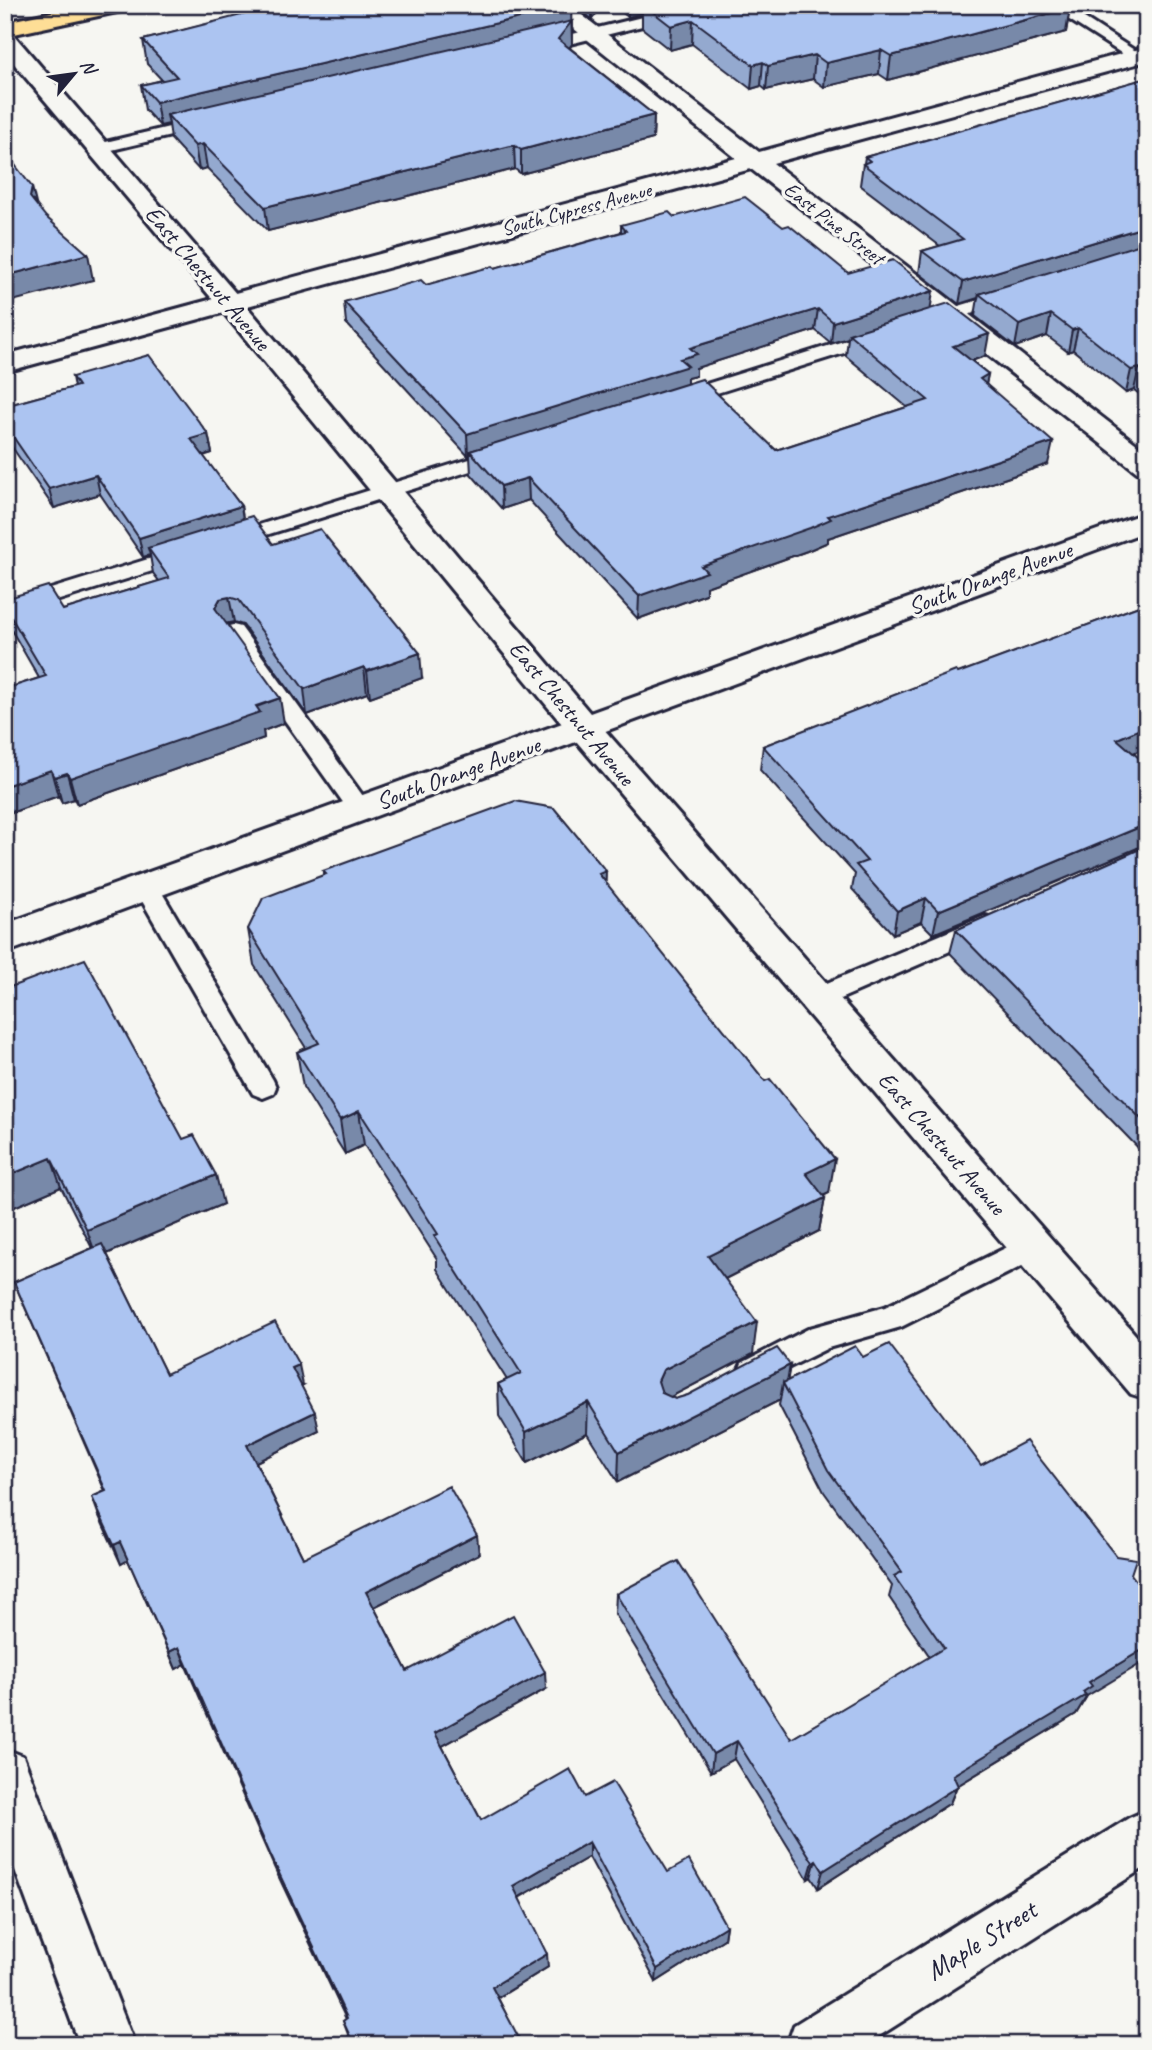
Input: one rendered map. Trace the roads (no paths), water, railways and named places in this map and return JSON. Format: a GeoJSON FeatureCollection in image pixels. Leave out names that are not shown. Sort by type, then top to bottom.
{"type":"FeatureCollection","features":[{"type":"Feature","properties":{"kind":"main road"},"geometry":{"type":"LineString","coordinates":[[5,29],[117,5]]}},
{"type":"Feature","properties":{"kind":"street","name":"East Pine Street"},"geometry":{"type":"LineString","coordinates":[[555,5],[1147,466]]}},
{"type":"Feature","properties":{"kind":"street","name":"East Chestnut Avenue"},"geometry":{"type":"LineString","coordinates":[[5,39],[229,302],[583,727],[1147,1381]]}},
{"type":"Feature","properties":{"kind":"street","name":"South Cypress Avenue"},"geometry":{"type":"LineString","coordinates":[[5,364],[1142,55]]}},
{"type":"Feature","properties":{"kind":"street","name":"South Orange Avenue"},"geometry":{"type":"LineString","coordinates":[[5,939],[1147,521]]}},
{"type":"Feature","properties":{"kind":"street"},"geometry":{"type":"LineString","coordinates":[[5,1774],[108,2045]]}},
{"type":"Feature","properties":{"kind":"street","name":"Maple Street"},"geometry":{"type":"LineString","coordinates":[[814,2045],[1147,1836]]}},
{"type":"Feature","properties":{"kind":"lane"},"geometry":{"type":"LineString","coordinates":[[525,49],[710,5]]}},
{"type":"Feature","properties":{"kind":"lane"},"geometry":{"type":"LineString","coordinates":[[1053,5],[1142,55]]}},
{"type":"Feature","properties":{"kind":"lane"},"geometry":{"type":"LineString","coordinates":[[99,148],[219,121]]}},
{"type":"Feature","properties":{"kind":"lane"},"geometry":{"type":"LineString","coordinates":[[662,404],[1029,289]]}},
{"type":"Feature","properties":{"kind":"lane"},"geometry":{"type":"LineString","coordinates":[[5,610],[517,450]]}},
{"type":"Feature","properties":{"kind":"lane"},"geometry":{"type":"LineString","coordinates":[[233,632],[360,809]]}},
{"type":"Feature","properties":{"kind":"lane"},"geometry":{"type":"LineString","coordinates":[[146,887],[263,1087]]}},
{"type":"Feature","properties":{"kind":"lane"},"geometry":{"type":"LineString","coordinates":[[817,998],[1007,915]]}},
{"type":"Feature","properties":{"kind":"lane"},"geometry":{"type":"LineString","coordinates":[[735,1382],[821,1337],[891,1318],[1032,1247]]}}]}
